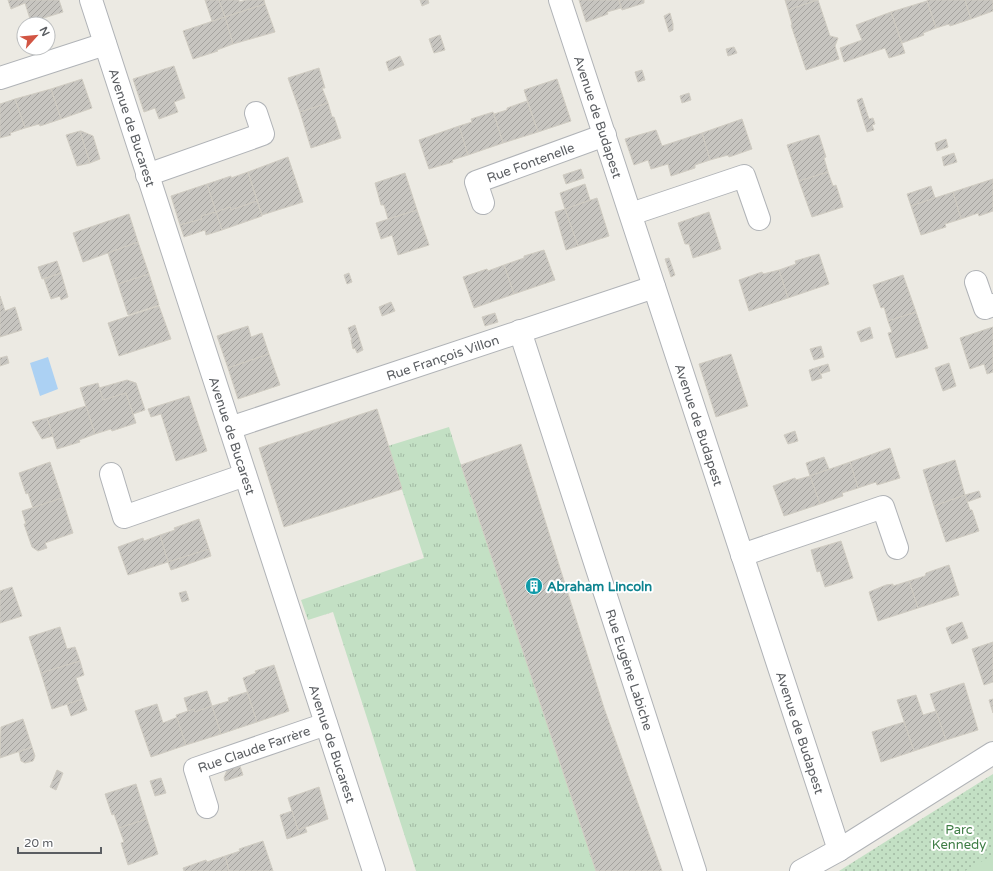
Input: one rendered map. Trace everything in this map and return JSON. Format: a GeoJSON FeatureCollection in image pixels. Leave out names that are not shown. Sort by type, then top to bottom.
{"type":"FeatureCollection","features":[{"type":"Feature","properties":{"kind":"street","name":"Avenue de Bucarest"},"geometry":{"type":"LineString","coordinates":[[91,0],[374,871]]}},
{"type":"Feature","properties":{"kind":"street","name":"Avenue de Budapest"},"geometry":{"type":"LineString","coordinates":[[560,0],[839,850]]}},
{"type":"Feature","properties":{"kind":"street"},"geometry":{"type":"LineString","coordinates":[[0,78],[105,44]]}},
{"type":"Feature","properties":{"kind":"street"},"geometry":{"type":"LineString","coordinates":[[147,174],[263,134],[256,113]]}},
{"type":"Feature","properties":{"kind":"street","name":"Rue Fontenelle"},"geometry":{"type":"LineString","coordinates":[[483,203],[476,182],[605,135]]}},
{"type":"Feature","properties":{"kind":"street"},"geometry":{"type":"LineString","coordinates":[[631,214],[744,176],[760,219]]}},
{"type":"Feature","properties":{"kind":"street"},"geometry":{"type":"LineString","coordinates":[[976,282],[985,308],[993,305]]}},
{"type":"Feature","properties":{"kind":"street","name":"Rue François Villon"},"geometry":{"type":"LineString","coordinates":[[230,428],[654,287]]}},
{"type":"Feature","properties":{"kind":"street","name":"Rue Eugène Labiche"},"geometry":{"type":"LineString","coordinates":[[520,331],[695,871]]}},
{"type":"Feature","properties":{"kind":"street"},"geometry":{"type":"LineString","coordinates":[[111,474],[124,517],[245,475]]}},
{"type":"Feature","properties":{"kind":"street"},"geometry":{"type":"LineString","coordinates":[[742,555],[884,507],[897,548]]}},
{"type":"Feature","properties":{"kind":"street","name":"Rue Claude Farrère"},"geometry":{"type":"LineString","coordinates":[[207,807],[196,769],[326,724]]}},
{"type":"Feature","properties":{"kind":"street"},"geometry":{"type":"LineString","coordinates":[[801,871],[839,850],[993,753]]}},
{"type":"Feature","properties":{"kind":"green space"},"geometry":{"type":"Polygon","coordinates":[[[449,427],[596,871],[416,871],[333,612],[308,620],[301,600],[424,558],[388,446],[449,427]]]}},
{"type":"Feature","properties":{"kind":"green space","name":"Parc Kennedy"},"geometry":{"type":"Polygon","coordinates":[[[993,774],[993,871],[839,871],[993,774]]]}},
{"type":"Feature","properties":{"kind":"green space"},"geometry":{"type":"Polygon","coordinates":[[[993,855],[993,871],[965,871],[993,855]]]}},
{"type":"Feature","properties":{"kind":"water"},"geometry":{"type":"Polygon","coordinates":[[[48,357],[58,389],[40,396],[30,363],[48,357]]]}},
{"type":"Feature","properties":{"kind":"building"},"geometry":{"type":"Polygon","coordinates":[[[8,0],[59,0],[63,12],[50,16],[29,16],[25,3],[11,9],[8,0]]]}},
{"type":"Feature","properties":{"kind":"building"},"geometry":{"type":"Polygon","coordinates":[[[205,0],[219,0],[225,17],[212,21],[205,0]]]}},
{"type":"Feature","properties":{"kind":"building"},"geometry":{"type":"Polygon","coordinates":[[[219,0],[239,0],[239,2],[247,0],[264,0],[265,4],[225,17],[219,0]]]}},
{"type":"Feature","properties":{"kind":"building"},"geometry":{"type":"Polygon","coordinates":[[[420,0],[428,0],[429,3],[422,6],[420,0]]]}},
{"type":"Feature","properties":{"kind":"building"},"geometry":{"type":"Polygon","coordinates":[[[579,0],[619,0],[621,8],[607,12],[608,14],[586,22],[579,0]]]}},
{"type":"Feature","properties":{"kind":"building"},"geometry":{"type":"Polygon","coordinates":[[[619,0],[644,0],[644,3],[622,10],[619,0]]]}},
{"type":"Feature","properties":{"kind":"building"},"geometry":{"type":"Polygon","coordinates":[[[785,0],[817,0],[788,10],[785,0]]]}},
{"type":"Feature","properties":{"kind":"building"},"geometry":{"type":"Polygon","coordinates":[[[818,0],[830,36],[838,38],[835,46],[839,59],[806,70],[791,25],[788,10],[818,0]]]}},
{"type":"Feature","properties":{"kind":"building"},"geometry":{"type":"Polygon","coordinates":[[[965,0],[971,19],[950,26],[949,24],[936,28],[927,1],[965,0]]]}},
{"type":"Feature","properties":{"kind":"building"},"geometry":{"type":"Polygon","coordinates":[[[965,0],[993,0],[993,11],[971,19],[965,0]]]}},
{"type":"Feature","properties":{"kind":"building"},"geometry":{"type":"Polygon","coordinates":[[[927,1],[936,28],[923,33],[924,35],[902,43],[891,12],[927,1]]]}},
{"type":"Feature","properties":{"kind":"building"},"geometry":{"type":"Polygon","coordinates":[[[265,4],[275,32],[233,44],[225,17],[265,4]]]}},
{"type":"Feature","properties":{"kind":"building"},"geometry":{"type":"Polygon","coordinates":[[[891,12],[905,53],[889,58],[885,48],[844,62],[840,48],[862,40],[856,25],[891,12]]]}},
{"type":"Feature","properties":{"kind":"building"},"geometry":{"type":"Polygon","coordinates":[[[670,13],[673,30],[669,32],[664,16],[670,13]]]}},
{"type":"Feature","properties":{"kind":"building"},"geometry":{"type":"Polygon","coordinates":[[[225,17],[233,44],[217,50],[218,51],[193,59],[183,31],[225,17]]]}},
{"type":"Feature","properties":{"kind":"building"},"geometry":{"type":"Polygon","coordinates":[[[440,35],[445,50],[434,53],[429,39],[440,35]]]}},
{"type":"Feature","properties":{"kind":"building"},"geometry":{"type":"Polygon","coordinates":[[[734,47],[737,53],[728,56],[726,49],[734,47]]]}},
{"type":"Feature","properties":{"kind":"building"},"geometry":{"type":"Polygon","coordinates":[[[400,56],[404,65],[389,71],[386,62],[400,56]]]}},
{"type":"Feature","properties":{"kind":"building"},"geometry":{"type":"Polygon","coordinates":[[[174,66],[185,98],[174,102],[178,112],[159,119],[155,108],[144,112],[133,79],[174,66]]]}},
{"type":"Feature","properties":{"kind":"building"},"geometry":{"type":"Polygon","coordinates":[[[319,68],[325,88],[322,88],[328,103],[300,112],[288,78],[319,68]]]}},
{"type":"Feature","properties":{"kind":"building"},"geometry":{"type":"Polygon","coordinates":[[[642,70],[645,80],[638,82],[635,72],[642,70]]]}},
{"type":"Feature","properties":{"kind":"building"},"geometry":{"type":"Polygon","coordinates":[[[82,79],[92,108],[61,119],[51,89],[82,79]]]}},
{"type":"Feature","properties":{"kind":"building"},"geometry":{"type":"Polygon","coordinates":[[[557,79],[571,121],[538,132],[524,90],[557,79]]]}},
{"type":"Feature","properties":{"kind":"building"},"geometry":{"type":"Polygon","coordinates":[[[51,89],[61,119],[40,126],[39,124],[25,128],[15,99],[51,89]]]}},
{"type":"Feature","properties":{"kind":"building"},"geometry":{"type":"Polygon","coordinates":[[[689,93],[691,100],[682,103],[680,96],[689,93]]]}},
{"type":"Feature","properties":{"kind":"building"},"geometry":{"type":"Polygon","coordinates":[[[862,98],[869,119],[873,118],[875,124],[872,125],[874,130],[867,132],[857,100],[862,98]]]}},
{"type":"Feature","properties":{"kind":"building"},"geometry":{"type":"Polygon","coordinates":[[[15,99],[25,128],[10,133],[11,135],[0,138],[0,104],[15,99]]]}},
{"type":"Feature","properties":{"kind":"building"},"geometry":{"type":"Polygon","coordinates":[[[527,101],[538,132],[503,143],[494,114],[527,101]]]}},
{"type":"Feature","properties":{"kind":"building"},"geometry":{"type":"Polygon","coordinates":[[[328,103],[341,138],[311,148],[300,112],[328,103]]]}},
{"type":"Feature","properties":{"kind":"building"},"geometry":{"type":"Polygon","coordinates":[[[493,112],[503,143],[468,155],[459,126],[472,122],[471,119],[493,112]]]}},
{"type":"Feature","properties":{"kind":"building"},"geometry":{"type":"Polygon","coordinates":[[[742,119],[752,149],[729,157],[728,155],[710,160],[702,133],[742,119]]]}},
{"type":"Feature","properties":{"kind":"building"},"geometry":{"type":"Polygon","coordinates":[[[459,126],[468,155],[452,160],[453,162],[429,169],[419,140],[459,126]]]}},
{"type":"Feature","properties":{"kind":"building"},"geometry":{"type":"Polygon","coordinates":[[[656,130],[662,146],[702,133],[710,160],[695,165],[695,168],[671,176],[668,164],[651,169],[648,160],[634,165],[625,139],[656,130]]]}},
{"type":"Feature","properties":{"kind":"building"},"geometry":{"type":"Polygon","coordinates":[[[80,131],[90,163],[77,166],[66,135],[80,131]]]}},
{"type":"Feature","properties":{"kind":"building"},"geometry":{"type":"Polygon","coordinates":[[[80,131],[93,136],[100,159],[90,163],[80,131]]]}},
{"type":"Feature","properties":{"kind":"building"},"geometry":{"type":"Polygon","coordinates":[[[819,135],[826,157],[824,158],[828,172],[799,181],[787,145],[819,135]]]}},
{"type":"Feature","properties":{"kind":"building"},"geometry":{"type":"Polygon","coordinates":[[[946,139],[948,147],[937,151],[935,143],[946,139]]]}},
{"type":"Feature","properties":{"kind":"building"},"geometry":{"type":"Polygon","coordinates":[[[954,153],[957,162],[944,166],[942,157],[954,153]]]}},
{"type":"Feature","properties":{"kind":"building"},"geometry":{"type":"Polygon","coordinates":[[[288,157],[303,202],[262,215],[248,172],[288,157]]]}},
{"type":"Feature","properties":{"kind":"building"},"geometry":{"type":"Polygon","coordinates":[[[581,169],[584,178],[566,184],[563,175],[581,169]]]}},
{"type":"Feature","properties":{"kind":"building"},"geometry":{"type":"Polygon","coordinates":[[[248,172],[257,201],[231,210],[230,207],[216,212],[207,184],[248,172]]]}},
{"type":"Feature","properties":{"kind":"building"},"geometry":{"type":"Polygon","coordinates":[[[828,172],[833,186],[836,185],[843,207],[812,217],[799,181],[828,172]]]}},
{"type":"Feature","properties":{"kind":"building"},"geometry":{"type":"Polygon","coordinates":[[[405,173],[417,210],[388,219],[384,205],[381,205],[375,183],[405,173]]]}},
{"type":"Feature","properties":{"kind":"building"},"geometry":{"type":"Polygon","coordinates":[[[993,179],[993,211],[979,216],[978,213],[961,219],[953,192],[993,179]]]}},
{"type":"Feature","properties":{"kind":"building"},"geometry":{"type":"Polygon","coordinates":[[[207,184],[216,212],[201,216],[202,219],[180,225],[171,196],[207,184]]]}},
{"type":"Feature","properties":{"kind":"building"},"geometry":{"type":"Polygon","coordinates":[[[585,184],[590,200],[565,209],[560,193],[585,184]]]}},
{"type":"Feature","properties":{"kind":"building"},"geometry":{"type":"Polygon","coordinates":[[[931,186],[935,198],[911,206],[907,194],[931,186]]]}},
{"type":"Feature","properties":{"kind":"building"},"geometry":{"type":"Polygon","coordinates":[[[953,192],[961,219],[945,224],[946,227],[921,235],[911,206],[953,192]]]}},
{"type":"Feature","properties":{"kind":"building"},"geometry":{"type":"Polygon","coordinates":[[[597,198],[609,236],[578,246],[565,209],[597,198]]]}},
{"type":"Feature","properties":{"kind":"building"},"geometry":{"type":"Polygon","coordinates":[[[257,201],[262,216],[222,230],[216,212],[230,207],[231,210],[257,201]]]}},
{"type":"Feature","properties":{"kind":"building"},"geometry":{"type":"Polygon","coordinates":[[[565,209],[578,246],[566,250],[555,212],[565,209]]]}},
{"type":"Feature","properties":{"kind":"building"},"geometry":{"type":"Polygon","coordinates":[[[417,210],[429,245],[398,255],[392,235],[381,239],[376,223],[417,210]]]}},
{"type":"Feature","properties":{"kind":"building"},"geometry":{"type":"Polygon","coordinates":[[[216,212],[222,230],[206,235],[205,230],[184,237],[180,225],[202,219],[201,216],[216,212]]]}},
{"type":"Feature","properties":{"kind":"building"},"geometry":{"type":"Polygon","coordinates":[[[709,212],[721,249],[693,258],[689,244],[685,244],[678,223],[709,212]]]}},
{"type":"Feature","properties":{"kind":"building"},"geometry":{"type":"Polygon","coordinates":[[[129,214],[138,242],[83,262],[73,233],[129,214]]]}},
{"type":"Feature","properties":{"kind":"building"},"geometry":{"type":"Polygon","coordinates":[[[138,242],[149,274],[118,284],[108,253],[138,242]]]}},
{"type":"Feature","properties":{"kind":"building"},"geometry":{"type":"Polygon","coordinates":[[[544,250],[555,280],[514,294],[504,265],[524,258],[524,256],[544,250]]]}},
{"type":"Feature","properties":{"kind":"building"},"geometry":{"type":"Polygon","coordinates":[[[819,254],[829,284],[788,298],[779,270],[796,264],[795,261],[819,254]]]}},
{"type":"Feature","properties":{"kind":"building"},"geometry":{"type":"Polygon","coordinates":[[[669,258],[675,275],[671,277],[665,259],[669,258]]]}},
{"type":"Feature","properties":{"kind":"building"},"geometry":{"type":"Polygon","coordinates":[[[57,261],[61,273],[42,279],[38,267],[57,261]]]}},
{"type":"Feature","properties":{"kind":"building"},"geometry":{"type":"Polygon","coordinates":[[[504,265],[514,294],[474,308],[463,277],[487,269],[488,271],[504,265]]]}},
{"type":"Feature","properties":{"kind":"building"},"geometry":{"type":"Polygon","coordinates":[[[779,270],[788,298],[749,311],[739,280],[762,272],[763,274],[779,270]]]}},
{"type":"Feature","properties":{"kind":"building"},"geometry":{"type":"Polygon","coordinates":[[[61,273],[68,297],[61,300],[60,296],[51,299],[44,279],[61,273]]]}},
{"type":"Feature","properties":{"kind":"building"},"geometry":{"type":"Polygon","coordinates":[[[349,273],[352,282],[347,284],[344,275],[349,273]]]}},
{"type":"Feature","properties":{"kind":"building"},"geometry":{"type":"Polygon","coordinates":[[[149,274],[159,305],[128,315],[118,284],[149,274]]]}},
{"type":"Feature","properties":{"kind":"building"},"geometry":{"type":"Polygon","coordinates":[[[903,275],[916,312],[888,321],[884,307],[881,308],[873,285],[903,275]]]}},
{"type":"Feature","properties":{"kind":"building"},"geometry":{"type":"Polygon","coordinates":[[[0,296],[5,311],[15,307],[22,330],[0,337],[0,296]]]}},
{"type":"Feature","properties":{"kind":"building"},"geometry":{"type":"Polygon","coordinates":[[[391,302],[395,311],[382,316],[379,307],[391,302]]]}},
{"type":"Feature","properties":{"kind":"building"},"geometry":{"type":"Polygon","coordinates":[[[159,306],[171,339],[119,356],[108,323],[159,306]]]}},
{"type":"Feature","properties":{"kind":"building"},"geometry":{"type":"Polygon","coordinates":[[[916,312],[928,348],[896,358],[888,333],[892,332],[888,321],[916,312]]]}},
{"type":"Feature","properties":{"kind":"building"},"geometry":{"type":"Polygon","coordinates":[[[495,313],[498,322],[485,326],[482,317],[495,313]]]}},
{"type":"Feature","properties":{"kind":"building"},"geometry":{"type":"Polygon","coordinates":[[[355,325],[363,350],[357,353],[355,348],[353,349],[348,328],[355,325]]]}},
{"type":"Feature","properties":{"kind":"building"},"geometry":{"type":"Polygon","coordinates":[[[248,326],[251,337],[262,333],[269,354],[228,368],[217,336],[248,326]]]}},
{"type":"Feature","properties":{"kind":"building"},"geometry":{"type":"Polygon","coordinates":[[[870,327],[873,338],[861,342],[857,332],[870,327]]]}},
{"type":"Feature","properties":{"kind":"building"},"geometry":{"type":"Polygon","coordinates":[[[993,327],[993,372],[987,374],[984,364],[970,369],[960,338],[993,327]]]}},
{"type":"Feature","properties":{"kind":"building"},"geometry":{"type":"Polygon","coordinates":[[[821,346],[824,357],[814,360],[810,349],[821,346]]]}},
{"type":"Feature","properties":{"kind":"building"},"geometry":{"type":"Polygon","coordinates":[[[269,354],[280,385],[238,399],[228,368],[269,354]]]}},
{"type":"Feature","properties":{"kind":"building"},"geometry":{"type":"Polygon","coordinates":[[[731,354],[748,406],[716,417],[699,364],[731,354]]]}},
{"type":"Feature","properties":{"kind":"building"},"geometry":{"type":"Polygon","coordinates":[[[7,356],[9,363],[0,366],[0,358],[7,356]]]}},
{"type":"Feature","properties":{"kind":"building"},"geometry":{"type":"Polygon","coordinates":[[[949,363],[956,386],[943,391],[935,368],[949,363]]]}},
{"type":"Feature","properties":{"kind":"building"},"geometry":{"type":"Polygon","coordinates":[[[828,364],[830,371],[820,374],[818,367],[828,364]]]}},
{"type":"Feature","properties":{"kind":"building"},"geometry":{"type":"Polygon","coordinates":[[[818,367],[822,378],[812,381],[809,370],[818,367]]]}},
{"type":"Feature","properties":{"kind":"building"},"geometry":{"type":"Polygon","coordinates":[[[127,380],[136,383],[145,410],[133,414],[126,393],[103,400],[99,388],[127,380]]]}},
{"type":"Feature","properties":{"kind":"building"},"geometry":{"type":"Polygon","coordinates":[[[98,383],[103,400],[126,393],[136,423],[112,431],[111,429],[95,434],[80,388],[98,383]]]}},
{"type":"Feature","properties":{"kind":"building"},"geometry":{"type":"Polygon","coordinates":[[[189,396],[207,451],[176,461],[161,414],[151,417],[148,409],[189,396]]]}},
{"type":"Feature","properties":{"kind":"building"},"geometry":{"type":"Polygon","coordinates":[[[86,406],[95,434],[79,440],[80,442],[57,449],[47,418],[86,406]]]}},
{"type":"Feature","properties":{"kind":"building"},"geometry":{"type":"Polygon","coordinates":[[[377,409],[402,489],[284,527],[259,448],[377,409]]]}},
{"type":"Feature","properties":{"kind":"building"},"geometry":{"type":"Polygon","coordinates":[[[47,418],[53,436],[42,439],[32,422],[47,418]]]}},
{"type":"Feature","properties":{"kind":"building"},"geometry":{"type":"Polygon","coordinates":[[[795,431],[798,441],[788,444],[784,435],[795,431]]]}},
{"type":"Feature","properties":{"kind":"building","name":"Abraham Lincoln"},"geometry":{"type":"Polygon","coordinates":[[[521,444],[604,708],[662,871],[596,871],[461,465],[521,444]]]}},
{"type":"Feature","properties":{"kind":"building"},"geometry":{"type":"Polygon","coordinates":[[[890,448],[900,478],[877,485],[876,482],[858,488],[850,462],[890,448]]]}},
{"type":"Feature","properties":{"kind":"building"},"geometry":{"type":"Polygon","coordinates":[[[824,457],[829,469],[810,476],[806,463],[824,457]]]}},
{"type":"Feature","properties":{"kind":"building"},"geometry":{"type":"Polygon","coordinates":[[[955,460],[965,495],[934,506],[923,470],[955,460]]]}},
{"type":"Feature","properties":{"kind":"building"},"geometry":{"type":"Polygon","coordinates":[[[50,462],[62,498],[33,508],[28,493],[26,494],[19,473],[50,462]]]}},
{"type":"Feature","properties":{"kind":"building"},"geometry":{"type":"Polygon","coordinates":[[[850,462],[858,488],[842,493],[843,496],[820,504],[810,476],[850,462]]]}},
{"type":"Feature","properties":{"kind":"building"},"geometry":{"type":"Polygon","coordinates":[[[810,476],[820,504],[784,516],[773,486],[795,478],[796,480],[810,476]]]}},
{"type":"Feature","properties":{"kind":"building"},"geometry":{"type":"Polygon","coordinates":[[[979,491],[981,497],[967,502],[965,495],[979,491]]]}},
{"type":"Feature","properties":{"kind":"building"},"geometry":{"type":"Polygon","coordinates":[[[965,495],[979,531],[946,542],[934,506],[965,495]]]}},
{"type":"Feature","properties":{"kind":"building"},"geometry":{"type":"Polygon","coordinates":[[[62,498],[73,533],[45,543],[47,548],[38,551],[32,547],[24,524],[26,524],[22,511],[62,498]]]}},
{"type":"Feature","properties":{"kind":"building"},"geometry":{"type":"Polygon","coordinates":[[[199,519],[209,549],[168,562],[160,535],[199,519]]]}},
{"type":"Feature","properties":{"kind":"building"},"geometry":{"type":"Polygon","coordinates":[[[160,535],[168,562],[128,575],[118,547],[143,538],[144,541],[160,535]]]}},
{"type":"Feature","properties":{"kind":"building"},"geometry":{"type":"Polygon","coordinates":[[[841,541],[853,578],[825,587],[820,571],[817,572],[811,550],[841,541]]]}},
{"type":"Feature","properties":{"kind":"building"},"geometry":{"type":"Polygon","coordinates":[[[209,549],[211,556],[171,570],[168,562],[209,549]]]}},
{"type":"Feature","properties":{"kind":"building"},"geometry":{"type":"Polygon","coordinates":[[[949,565],[959,595],[918,608],[909,581],[925,576],[926,573],[949,565]]]}},
{"type":"Feature","properties":{"kind":"building"},"geometry":{"type":"Polygon","coordinates":[[[909,581],[918,608],[878,621],[869,592],[886,585],[893,584],[893,586],[909,581]]]}},
{"type":"Feature","properties":{"kind":"building"},"geometry":{"type":"Polygon","coordinates":[[[12,587],[22,616],[0,623],[0,591],[12,587]]]}},
{"type":"Feature","properties":{"kind":"building"},"geometry":{"type":"Polygon","coordinates":[[[186,591],[189,600],[182,602],[179,593],[186,591]]]}},
{"type":"Feature","properties":{"kind":"building"},"geometry":{"type":"Polygon","coordinates":[[[962,622],[968,638],[952,644],[946,628],[962,622]]]}},
{"type":"Feature","properties":{"kind":"building"},"geometry":{"type":"Polygon","coordinates":[[[60,627],[67,649],[75,647],[80,661],[41,673],[29,637],[60,627]]]}},
{"type":"Feature","properties":{"kind":"building"},"geometry":{"type":"Polygon","coordinates":[[[993,642],[993,682],[984,685],[972,649],[993,642]]]}},
{"type":"Feature","properties":{"kind":"building"},"geometry":{"type":"Polygon","coordinates":[[[80,661],[84,675],[76,678],[83,699],[52,709],[41,673],[80,661]]]}},
{"type":"Feature","properties":{"kind":"building"},"geometry":{"type":"Polygon","coordinates":[[[274,665],[289,711],[257,722],[243,678],[256,673],[255,671],[274,665]]]}},
{"type":"Feature","properties":{"kind":"building"},"geometry":{"type":"Polygon","coordinates":[[[964,683],[978,730],[946,740],[930,694],[964,683]]]}},
{"type":"Feature","properties":{"kind":"building"},"geometry":{"type":"Polygon","coordinates":[[[207,691],[212,706],[195,712],[194,709],[188,711],[184,698],[207,691]]]}},
{"type":"Feature","properties":{"kind":"building"},"geometry":{"type":"Polygon","coordinates":[[[247,692],[257,722],[221,734],[212,706],[229,701],[228,698],[247,692]]]}},
{"type":"Feature","properties":{"kind":"building"},"geometry":{"type":"Polygon","coordinates":[[[916,695],[923,715],[936,711],[946,740],[914,751],[897,700],[916,695]]]}},
{"type":"Feature","properties":{"kind":"building"},"geometry":{"type":"Polygon","coordinates":[[[83,699],[87,710],[71,716],[67,704],[83,699]]]}},
{"type":"Feature","properties":{"kind":"building"},"geometry":{"type":"Polygon","coordinates":[[[993,699],[993,713],[989,700],[993,699]]]}},
{"type":"Feature","properties":{"kind":"building"},"geometry":{"type":"Polygon","coordinates":[[[157,704],[163,723],[178,717],[186,745],[151,757],[135,711],[157,704]]]}},
{"type":"Feature","properties":{"kind":"building"},"geometry":{"type":"Polygon","coordinates":[[[212,706],[221,734],[186,745],[176,715],[194,709],[195,712],[212,706]]]}},
{"type":"Feature","properties":{"kind":"building"},"geometry":{"type":"Polygon","coordinates":[[[23,719],[32,747],[0,758],[1,727],[23,719]]]}},
{"type":"Feature","properties":{"kind":"building"},"geometry":{"type":"Polygon","coordinates":[[[904,722],[914,751],[881,762],[872,732],[904,722]]]}},
{"type":"Feature","properties":{"kind":"building"},"geometry":{"type":"Polygon","coordinates":[[[32,747],[35,756],[33,761],[25,763],[21,761],[19,752],[32,747]]]}},
{"type":"Feature","properties":{"kind":"building"},"geometry":{"type":"Polygon","coordinates":[[[240,766],[243,775],[225,781],[224,778],[227,770],[240,766]]]}},
{"type":"Feature","properties":{"kind":"building"},"geometry":{"type":"Polygon","coordinates":[[[57,770],[63,773],[56,790],[50,787],[57,770]]]}},
{"type":"Feature","properties":{"kind":"building"},"geometry":{"type":"Polygon","coordinates":[[[161,778],[166,793],[155,796],[150,781],[161,778]]]}},
{"type":"Feature","properties":{"kind":"building"},"geometry":{"type":"Polygon","coordinates":[[[136,784],[147,819],[119,828],[114,814],[112,815],[105,794],[136,784]]]}},
{"type":"Feature","properties":{"kind":"building"},"geometry":{"type":"Polygon","coordinates":[[[319,787],[328,819],[298,830],[288,798],[319,787]]]}},
{"type":"Feature","properties":{"kind":"building"},"geometry":{"type":"Polygon","coordinates":[[[292,811],[298,830],[305,827],[307,832],[287,839],[280,815],[292,811]]]}},
{"type":"Feature","properties":{"kind":"building"},"geometry":{"type":"Polygon","coordinates":[[[147,819],[158,854],[128,865],[121,843],[124,842],[119,828],[147,819]]]}},
{"type":"Feature","properties":{"kind":"building"},"geometry":{"type":"Polygon","coordinates":[[[263,841],[273,871],[229,871],[225,856],[240,851],[239,849],[263,841]]]}},
{"type":"Feature","properties":{"kind":"building"},"geometry":{"type":"Polygon","coordinates":[[[225,856],[229,871],[184,871],[183,868],[206,860],[207,862],[225,856]]]}},
{"type":"Feature","properties":{"kind":"place","name":"Abraham Lincoln"},"geometry":{"type":"Point","coordinates":[534,586]}}]}
